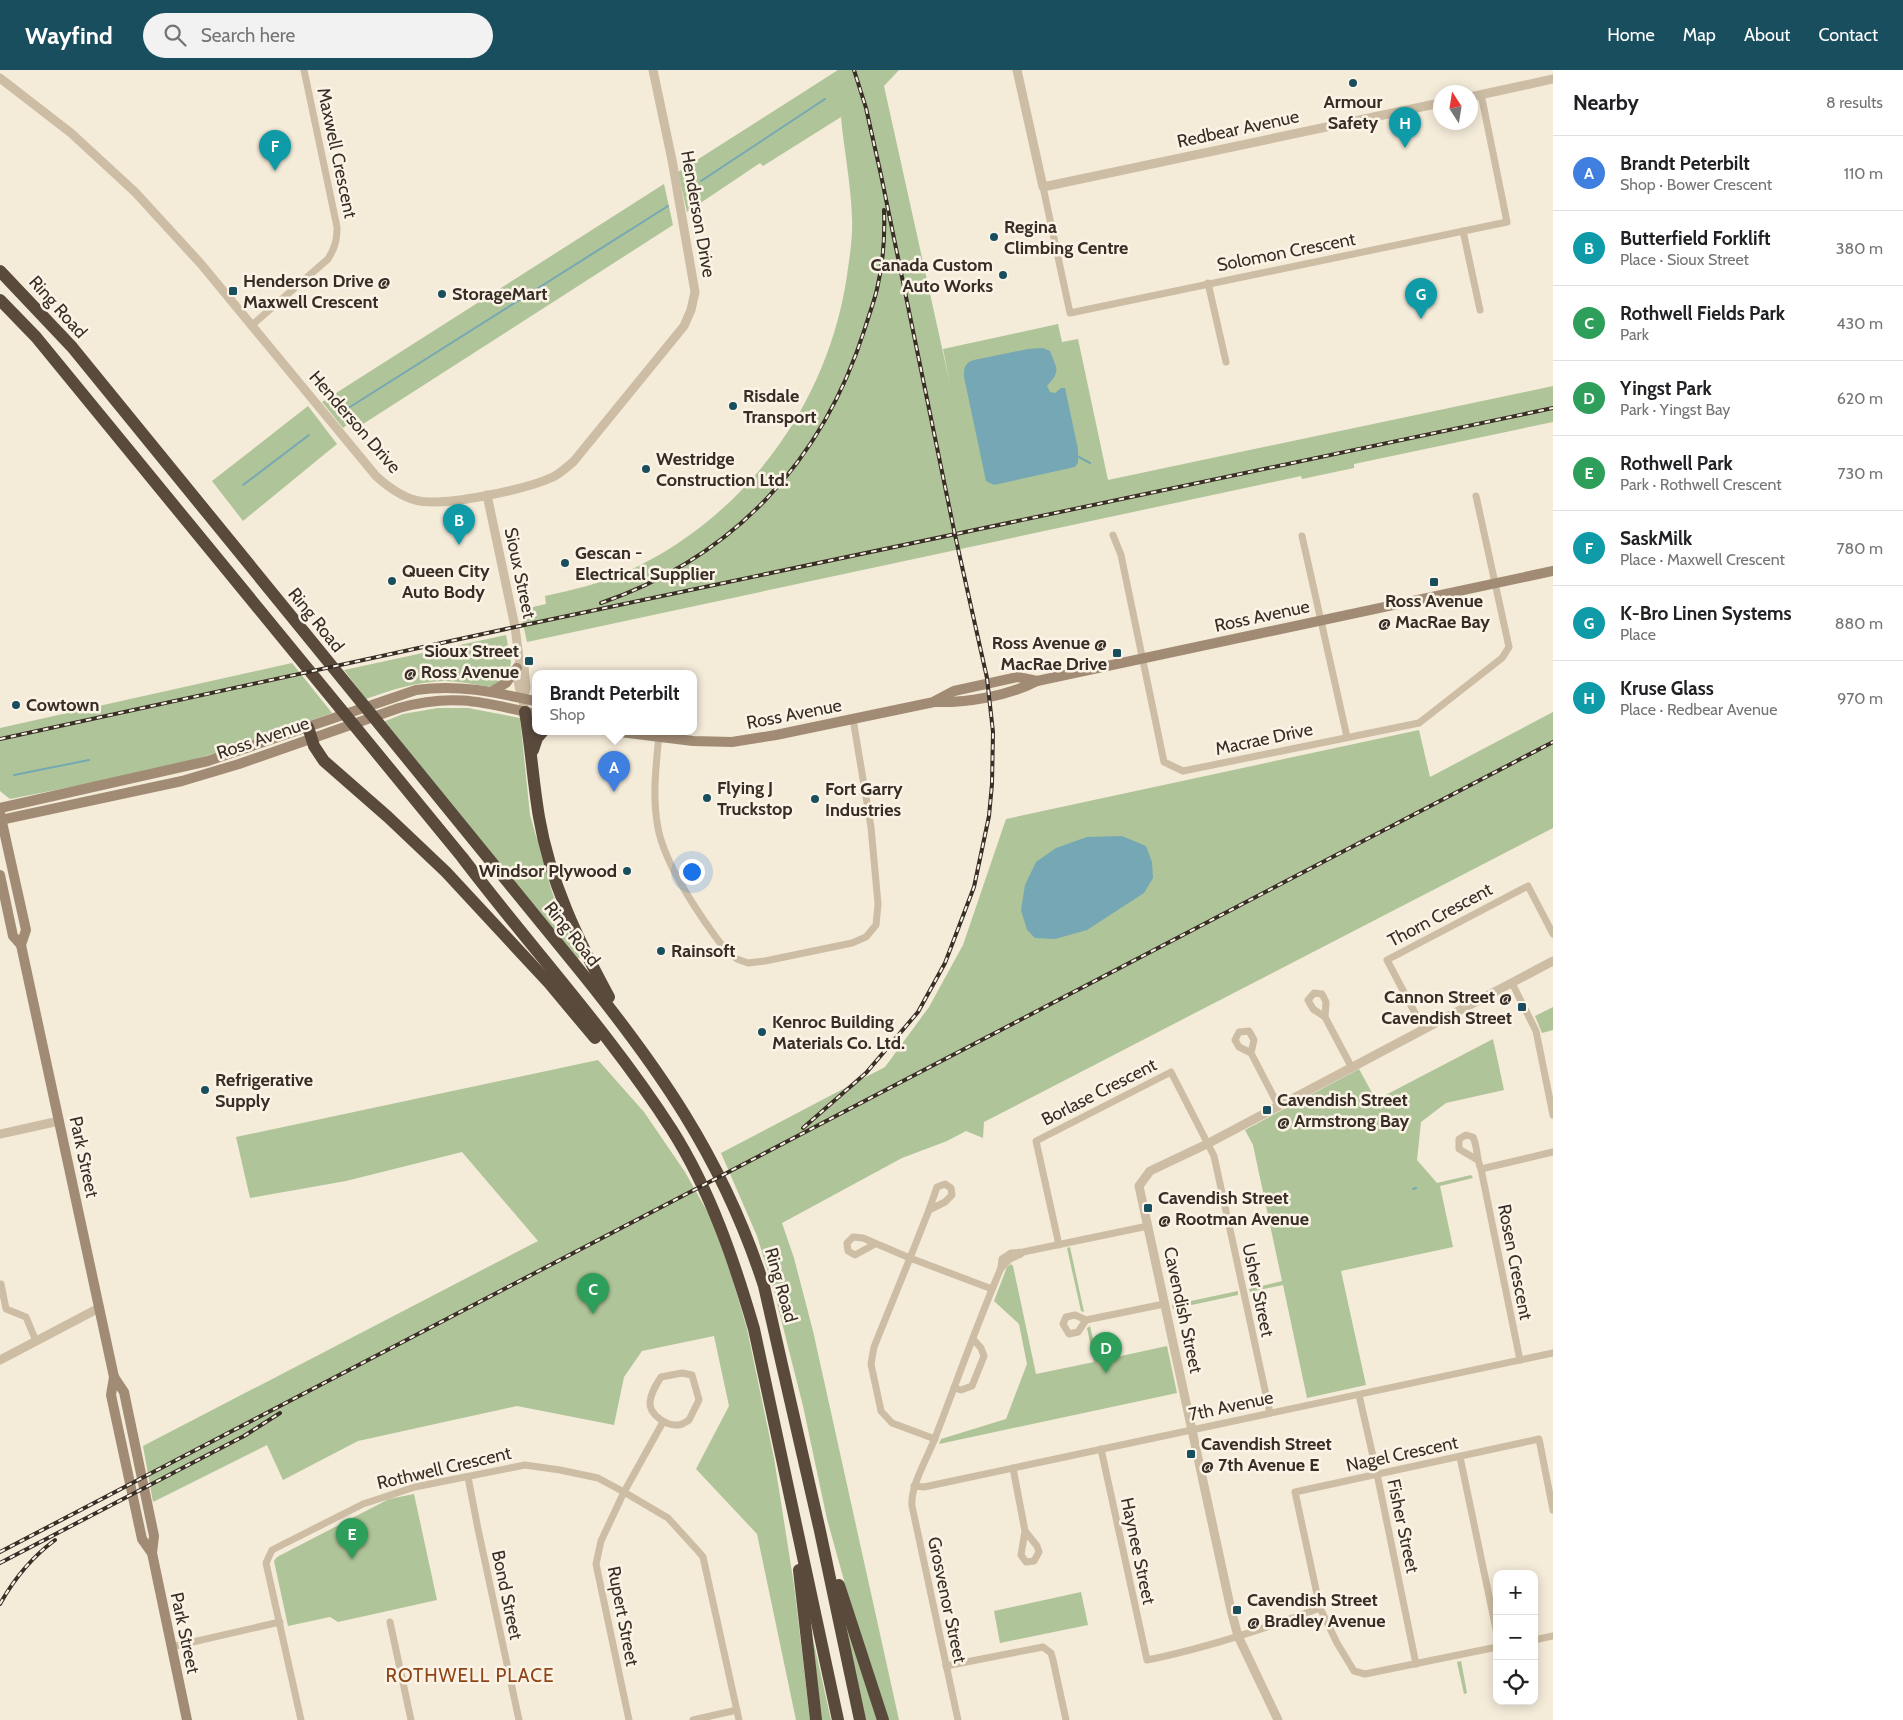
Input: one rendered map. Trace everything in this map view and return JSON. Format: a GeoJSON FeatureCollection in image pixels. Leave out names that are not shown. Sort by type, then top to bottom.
{"type":"FeatureCollection","features":[{"type":"Feature","properties":{"kind":"highway","name":"Ring Road"},"geometry":{"type":"LineString","coordinates":[[0,272],[72,347],[625,1026],[678,1102],[707,1151],[736,1208],[752,1248],[774,1322],[860,1720]]}},
{"type":"Feature","properties":{"kind":"highway","name":"Ring Road"},"geometry":{"type":"LineString","coordinates":[[0,300],[36,337],[462,857],[615,1049],[672,1130],[717,1219],[754,1329],[838,1720]]}},
{"type":"Feature","properties":{"kind":"highway"},"geometry":{"type":"LineString","coordinates":[[530,713],[539,818],[561,898],[584,952],[625,1026]]}},
{"type":"Feature","properties":{"kind":"highway"},"geometry":{"type":"LineString","coordinates":[[310,733],[314,746],[324,761],[440,866],[498,926],[653,1104]]}},
{"type":"Feature","properties":{"kind":"highway"},"geometry":{"type":"LineString","coordinates":[[532,753],[540,735]]}},
{"type":"Feature","properties":{"kind":"highway"},"geometry":{"type":"LineString","coordinates":[[791,1500],[816,1720]]}},
{"type":"Feature","properties":{"kind":"highway"},"geometry":{"type":"LineString","coordinates":[[820,1531],[883,1720]]}},
{"type":"Feature","properties":{"kind":"main road","name":"Ross Avenue"},"geometry":{"type":"LineString","coordinates":[[647,735],[693,741],[732,742],[771,736],[934,702],[956,703],[1021,689],[1037,681],[1553,571]]}},
{"type":"Feature","properties":{"kind":"main road"},"geometry":{"type":"LineString","coordinates":[[491,692],[506,683],[518,663]]}},
{"type":"Feature","properties":{"kind":"main road","name":"Ross Avenue"},"geometry":{"type":"LineString","coordinates":[[0,818],[182,781],[230,767],[310,733],[323,722],[416,690],[450,687],[491,692],[532,700]]}},
{"type":"Feature","properties":{"kind":"main road","name":"Ross Avenue"},"geometry":{"type":"LineString","coordinates":[[0,808],[182,768],[310,733],[330,732],[399,708],[424,702],[460,699],[530,713]]}},
{"type":"Feature","properties":{"kind":"main road","name":"Park Street"},"geometry":{"type":"LineString","coordinates":[[0,818],[26,930],[21,945]]}},
{"type":"Feature","properties":{"kind":"main road","name":"Park Street"},"geometry":{"type":"LineString","coordinates":[[0,876],[13,936],[21,945],[114,1376],[124,1392],[154,1536],[152,1553],[187,1720]]}},
{"type":"Feature","properties":{"kind":"street","name":"Maxwell Crescent"},"geometry":{"type":"LineString","coordinates":[[251,326],[328,259],[337,239],[336,221],[304,70]]}},
{"type":"Feature","properties":{"kind":"street","name":"Henderson Drive"},"geometry":{"type":"LineString","coordinates":[[0,78],[70,133],[135,192],[201,264],[376,476],[385,484],[413,500],[429,503],[487,495],[553,477],[565,469],[684,326],[691,310],[695,292],[693,275],[653,70]]}},
{"type":"Feature","properties":{"kind":"street"},"geometry":{"type":"LineString","coordinates":[[1017,70],[1043,187]]}},
{"type":"Feature","properties":{"kind":"street"},"geometry":{"type":"LineString","coordinates":[[1478,95],[1553,79]]}},
{"type":"Feature","properties":{"kind":"street","name":"Solomon Crescent"},"geometry":{"type":"LineString","coordinates":[[1043,187],[1070,313],[1507,222],[1481,94]]}},
{"type":"Feature","properties":{"kind":"street","name":"Redbear Avenue"},"geometry":{"type":"LineString","coordinates":[[1043,187],[1433,104]]}},
{"type":"Feature","properties":{"kind":"street"},"geometry":{"type":"LineString","coordinates":[[1463,231],[1480,310]]}},
{"type":"Feature","properties":{"kind":"street"},"geometry":{"type":"LineString","coordinates":[[1208,283],[1226,362]]}},
{"type":"Feature","properties":{"kind":"street","name":"Sioux Street"},"geometry":{"type":"LineString","coordinates":[[487,495],[514,625],[518,663],[524,666],[526,688],[523,699],[530,713]]}},
{"type":"Feature","properties":{"kind":"street","name":"Macrae Drive"},"geometry":{"type":"LineString","coordinates":[[1113,535],[1121,555],[1164,762],[1182,771],[1420,723],[1502,658],[1509,647],[1476,496]]}},
{"type":"Feature","properties":{"kind":"street"},"geometry":{"type":"LineString","coordinates":[[1302,536],[1347,737]]}},
{"type":"Feature","properties":{"kind":"street"},"geometry":{"type":"LineString","coordinates":[[659,736],[655,778],[655,808],[658,829],[671,866],[727,952],[737,959],[748,963],[765,962],[852,943],[866,937],[876,925],[878,904],[871,827],[853,719]]}},
{"type":"Feature","properties":{"kind":"street","name":"Thorn Crescent"},"geometry":{"type":"LineString","coordinates":[[1424,1030],[1387,960],[1528,886],[1553,934]]}},
{"type":"Feature","properties":{"kind":"street","name":"Cavendish Street"},"geometry":{"type":"LineString","coordinates":[[1278,1720],[1238,1636],[1139,1186],[1150,1171],[1279,1107],[1553,962]]}},
{"type":"Feature","properties":{"kind":"street"},"geometry":{"type":"LineString","coordinates":[[1512,983],[1534,1026],[1553,1115]]}},
{"type":"Feature","properties":{"kind":"street"},"geometry":{"type":"LineString","coordinates":[[1325,1017],[1352,1068]]}},
{"type":"Feature","properties":{"kind":"street"},"geometry":{"type":"LineString","coordinates":[[1251,1053],[1279,1107]]}},
{"type":"Feature","properties":{"kind":"street","name":"Borlase Crescent"},"geometry":{"type":"LineString","coordinates":[[1059,1245],[1036,1141],[1171,1072],[1207,1144]]}},
{"type":"Feature","properties":{"kind":"street"},"geometry":{"type":"LineString","coordinates":[[1545,1076],[1553,1074]]}},
{"type":"Feature","properties":{"kind":"street"},"geometry":{"type":"LineString","coordinates":[[0,1134],[59,1121]]}},
{"type":"Feature","properties":{"kind":"street","name":"Usher Street"},"geometry":{"type":"LineString","coordinates":[[1207,1144],[1214,1156],[1270,1413]]}},
{"type":"Feature","properties":{"kind":"street"},"geometry":{"type":"LineString","coordinates":[[1481,1169],[1553,1152]]}},
{"type":"Feature","properties":{"kind":"street","name":"Rosen Crescent"},"geometry":{"type":"LineString","coordinates":[[1476,1159],[1481,1169],[1520,1360]]}},
{"type":"Feature","properties":{"kind":"street"},"geometry":{"type":"LineString","coordinates":[[930,1210],[874,1347],[870,1364],[881,1411],[892,1423],[935,1439]]}},
{"type":"Feature","properties":{"kind":"street"},"geometry":{"type":"LineString","coordinates":[[914,1486],[935,1439],[1001,1268],[1010,1259],[1023,1252],[1148,1226]]}},
{"type":"Feature","properties":{"kind":"street"},"geometry":{"type":"LineString","coordinates":[[875,1244],[992,1289]]}},
{"type":"Feature","properties":{"kind":"street"},"geometry":{"type":"LineString","coordinates":[[1,1284],[6,1309],[26,1316],[36,1341]]}},
{"type":"Feature","properties":{"kind":"street"},"geometry":{"type":"LineString","coordinates":[[1086,1320],[1164,1304]]}},
{"type":"Feature","properties":{"kind":"street"},"geometry":{"type":"LineString","coordinates":[[0,1360],[99,1308]]}},
{"type":"Feature","properties":{"kind":"street"},"geometry":{"type":"LineString","coordinates":[[954,1388],[961,1390],[972,1386],[984,1356],[981,1348],[973,1339]]}},
{"type":"Feature","properties":{"kind":"street","name":"7th Avenue"},"geometry":{"type":"LineString","coordinates":[[914,1486],[924,1487],[1553,1353]]}},
{"type":"Feature","properties":{"kind":"street"},"geometry":{"type":"LineString","coordinates":[[682,1373],[692,1375],[698,1400],[689,1420],[678,1425],[663,1422],[652,1410],[650,1404],[654,1387],[662,1377],[682,1373]]}},
{"type":"Feature","properties":{"kind":"street","name":"Fisher Street"},"geometry":{"type":"LineString","coordinates":[[1359,1394],[1416,1664]]}},
{"type":"Feature","properties":{"kind":"street","name":"Rupert Street"},"geometry":{"type":"LineString","coordinates":[[629,1720],[596,1564],[601,1541],[624,1492],[663,1422]]}},
{"type":"Feature","properties":{"kind":"street","name":"Nagel Crescent"},"geometry":{"type":"LineString","coordinates":[[1493,1648],[1365,1674],[1354,1671],[1337,1643],[1320,1608],[1295,1492],[1539,1440],[1553,1510]]}},
{"type":"Feature","properties":{"kind":"street","name":"Haynee Street"},"geometry":{"type":"LineString","coordinates":[[1101,1449],[1147,1660],[1190,1651],[1238,1636]]}},
{"type":"Feature","properties":{"kind":"street"},"geometry":{"type":"LineString","coordinates":[[1460,1457],[1493,1615]]}},
{"type":"Feature","properties":{"kind":"street","name":"Rothwell Crescent"},"geometry":{"type":"LineString","coordinates":[[301,1720],[266,1563],[272,1550],[363,1504],[415,1487],[525,1465],[598,1478],[668,1518],[703,1557],[739,1720]]}},
{"type":"Feature","properties":{"kind":"street"},"geometry":{"type":"LineString","coordinates":[[1013,1468],[1025,1530]]}},
{"type":"Feature","properties":{"kind":"street","name":"Bond Street"},"geometry":{"type":"LineString","coordinates":[[468,1477],[519,1720]]}},
{"type":"Feature","properties":{"kind":"street","name":"Grosvenor Street"},"geometry":{"type":"LineString","coordinates":[[914,1486],[911,1498],[912,1506],[958,1720]]}},
{"type":"Feature","properties":{"kind":"street"},"geometry":{"type":"LineString","coordinates":[[1238,1636],[1320,1608]]}},
{"type":"Feature","properties":{"kind":"street"},"geometry":{"type":"LineString","coordinates":[[172,1646],[280,1622]]}},
{"type":"Feature","properties":{"kind":"street"},"geometry":{"type":"LineString","coordinates":[[390,1622],[410,1720]]}},
{"type":"Feature","properties":{"kind":"street"},"geometry":{"type":"LineString","coordinates":[[1538,1639],[1553,1636]]}},
{"type":"Feature","properties":{"kind":"street"},"geometry":{"type":"LineString","coordinates":[[946,1666],[1039,1647],[1048,1649],[1053,1660],[1066,1720]]}},
{"type":"Feature","properties":{"kind":"street"},"geometry":{"type":"LineString","coordinates":[[693,1720],[737,1710]]}},
{"type":"Feature","properties":{"kind":"green space"},"geometry":{"type":"Polygon","coordinates":[[[838,70],[899,70],[884,86],[950,384],[943,349],[1058,324],[1062,342],[1078,339],[1108,480],[1553,386],[1553,422],[1354,464],[1354,468],[1302,479],[1301,476],[527,642],[520,610],[546,604],[545,596],[585,586],[624,573],[667,550],[706,523],[741,491],[771,455],[798,416],[819,374],[835,329],[846,282],[852,218],[841,117],[763,166],[760,163],[687,212],[678,172],[838,70]]]}},
{"type":"Feature","properties":{"kind":"green space"},"geometry":{"type":"Polygon","coordinates":[[[664,184],[673,225],[363,424],[358,417],[343,428],[322,402],[664,184]]]}},
{"type":"Feature","properties":{"kind":"green space"},"geometry":{"type":"Polygon","coordinates":[[[308,406],[337,444],[243,521],[212,481],[308,406]]]}},
{"type":"Feature","properties":{"kind":"green space"},"geometry":{"type":"Polygon","coordinates":[[[506,635],[511,662],[509,674],[493,687],[443,681],[404,687],[366,699],[344,670],[506,635]]]}},
{"type":"Feature","properties":{"kind":"green space"},"geometry":{"type":"Polygon","coordinates":[[[292,663],[332,713],[236,747],[162,769],[10,799],[0,791],[0,728],[292,663]]]}},
{"type":"Feature","properties":{"kind":"green space"},"geometry":{"type":"Polygon","coordinates":[[[438,708],[468,708],[520,718],[530,815],[552,892],[570,938],[581,957],[577,959],[383,722],[403,714],[438,708]]]}},
{"type":"Feature","properties":{"kind":"green space"},"geometry":{"type":"Polygon","coordinates":[[[1553,712],[1553,828],[984,1122],[983,1138],[966,1131],[947,1141],[902,1158],[782,1223],[794,1258],[813,1331],[899,1720],[888,1720],[847,1591],[827,1519],[803,1406],[774,1291],[757,1236],[721,1153],[885,1067],[929,1007],[963,945],[1006,819],[1419,730],[1430,777],[1553,712]]]}},
{"type":"Feature","properties":{"kind":"green space"},"geometry":{"type":"Polygon","coordinates":[[[1553,1007],[1553,1030],[1542,1033],[1535,1016],[1553,1007]]]}},
{"type":"Feature","properties":{"kind":"green space"},"geometry":{"type":"Polygon","coordinates":[[[1493,1039],[1504,1090],[1446,1103],[1421,1122],[1417,1160],[1437,1183],[1471,1175],[1473,1178],[1440,1186],[1453,1247],[1341,1271],[1366,1385],[1307,1398],[1283,1285],[1250,1292],[1249,1289],[1282,1281],[1253,1145],[1245,1130],[1359,1069],[1376,1100],[1493,1039]]]}},
{"type":"Feature","properties":{"kind":"green space"},"geometry":{"type":"Polygon","coordinates":[[[598,1060],[644,1112],[685,1172],[712,1220],[732,1277],[747,1329],[774,1458],[794,1585],[810,1720],[796,1720],[757,1534],[696,1469],[729,1406],[714,1336],[642,1351],[624,1377],[614,1425],[517,1406],[358,1441],[283,1480],[267,1445],[153,1502],[143,1446],[538,1241],[462,1152],[346,1181],[250,1198],[236,1137],[598,1060]]]}},
{"type":"Feature","properties":{"kind":"green space"},"geometry":{"type":"Polygon","coordinates":[[[1070,1247],[1084,1312],[1081,1311],[1067,1248],[1070,1247]]]}},
{"type":"Feature","properties":{"kind":"green space"},"geometry":{"type":"Polygon","coordinates":[[[1011,1264],[1013,1266],[1036,1374],[1094,1362],[1087,1328],[1090,1326],[1098,1361],[1167,1346],[1177,1393],[939,1444],[941,1439],[1006,1419],[1027,1364],[1019,1324],[994,1301],[1007,1267],[1011,1264]]]}},
{"type":"Feature","properties":{"kind":"green space"},"geometry":{"type":"Polygon","coordinates":[[[1238,1291],[1238,1295],[1173,1309],[1172,1305],[1238,1291]]]}},
{"type":"Feature","properties":{"kind":"green space"},"geometry":{"type":"Polygon","coordinates":[[[414,1494],[437,1600],[338,1622],[330,1617],[288,1626],[274,1561],[277,1557],[389,1499],[414,1494]]]}},
{"type":"Feature","properties":{"kind":"green space"},"geometry":{"type":"Polygon","coordinates":[[[1081,1592],[1088,1625],[1000,1643],[994,1611],[1081,1592]]]}},
{"type":"Feature","properties":{"kind":"green space"},"geometry":{"type":"Polygon","coordinates":[[[844,1617],[878,1720],[865,1720],[844,1617]]]}},
{"type":"Feature","properties":{"kind":"green space"},"geometry":{"type":"Polygon","coordinates":[[[813,1639],[831,1720],[820,1720],[813,1639]]]}},
{"type":"Feature","properties":{"kind":"green space"},"geometry":{"type":"Polygon","coordinates":[[[1461,1661],[1467,1693],[1464,1694],[1457,1662],[1461,1661]]]}},
{"type":"Feature","properties":{"kind":"water"},"geometry":{"type":"Polygon","coordinates":[[[1043,348],[1050,351],[1056,366],[1056,373],[1047,386],[1050,392],[1055,393],[1061,388],[1065,388],[1078,449],[1078,463],[1075,467],[994,485],[986,481],[964,377],[965,367],[974,360],[1028,349],[1043,348]]]}},
{"type":"Feature","properties":{"kind":"water"},"geometry":{"type":"Polygon","coordinates":[[[1122,836],[1146,846],[1152,862],[1153,878],[1144,893],[1087,930],[1055,939],[1035,938],[1027,930],[1021,910],[1025,885],[1036,862],[1056,848],[1087,837],[1122,836]]]}},
{"type":"Feature","properties":{"kind":"waterway"},"geometry":{"type":"LineString","coordinates":[[701,181],[825,99]]}},
{"type":"Feature","properties":{"kind":"waterway"},"geometry":{"type":"LineString","coordinates":[[350,407],[668,206]]}},
{"type":"Feature","properties":{"kind":"waterway"},"geometry":{"type":"LineString","coordinates":[[243,485],[309,435]]}},
{"type":"Feature","properties":{"kind":"waterway"},"geometry":{"type":"LineString","coordinates":[[1077,456],[1090,463]]}},
{"type":"Feature","properties":{"kind":"waterway"},"geometry":{"type":"LineString","coordinates":[[14,775],[89,760]]}},
{"type":"Feature","properties":{"kind":"railway"},"geometry":{"type":"LineString","coordinates":[[803,1128],[866,1073],[918,1012],[945,963],[974,887],[989,816],[992,784],[993,732],[987,678],[955,535],[881,175],[866,108],[854,70]]}},
{"type":"Feature","properties":{"kind":"railway"},"geometry":{"type":"LineString","coordinates":[[601,603],[649,583],[692,559],[732,531],[767,498],[798,461],[825,421],[847,376],[865,328],[876,294],[881,270],[884,210]]}},
{"type":"Feature","properties":{"kind":"railway"},"geometry":{"type":"LineString","coordinates":[[0,739],[515,627],[1553,408]]}},
{"type":"Feature","properties":{"kind":"railway"},"geometry":{"type":"LineString","coordinates":[[0,1552],[1553,742]]}},
{"type":"Feature","properties":{"kind":"railway"},"geometry":{"type":"LineString","coordinates":[[0,1563],[244,1436],[280,1413]]}},
{"type":"Feature","properties":{"kind":"railway"},"geometry":{"type":"LineString","coordinates":[[0,1604],[24,1569],[55,1540]]}},
{"type":"Feature","properties":{"kind":"place","name":"Armour Safety"},"geometry":{"type":"Point","coordinates":[1353,83]}},
{"type":"Feature","properties":{"kind":"place","name":"Kruse Glass"},"geometry":{"type":"Point","coordinates":[1405,148]}},
{"type":"Feature","properties":{"kind":"place","name":"SaskMilk"},"geometry":{"type":"Point","coordinates":[275,171]}},
{"type":"Feature","properties":{"kind":"place","name":"Regina Climbing Centre"},"geometry":{"type":"Point","coordinates":[994,237]}},
{"type":"Feature","properties":{"kind":"place","name":"Canada Custom Auto Works"},"geometry":{"type":"Point","coordinates":[1003,275]}},
{"type":"Feature","properties":{"kind":"place","name":"Henderson Drive @ Maxwell Crescent"},"geometry":{"type":"Point","coordinates":[233,291]}},
{"type":"Feature","properties":{"kind":"place","name":"StorageMart"},"geometry":{"type":"Point","coordinates":[442,294]}},
{"type":"Feature","properties":{"kind":"place","name":"K-Bro Linen Systems"},"geometry":{"type":"Point","coordinates":[1421,319]}},
{"type":"Feature","properties":{"kind":"place","name":"Risdale Transport"},"geometry":{"type":"Point","coordinates":[733,406]}},
{"type":"Feature","properties":{"kind":"place","name":"Westridge Construction Ltd."},"geometry":{"type":"Point","coordinates":[646,469]}},
{"type":"Feature","properties":{"kind":"place","name":"Butterfield Forklift"},"geometry":{"type":"Point","coordinates":[459,545]}},
{"type":"Feature","properties":{"kind":"place","name":"Gescan - Electrical Supplier"},"geometry":{"type":"Point","coordinates":[565,563]}},
{"type":"Feature","properties":{"kind":"place","name":"Queen City Auto Body"},"geometry":{"type":"Point","coordinates":[392,581]}},
{"type":"Feature","properties":{"kind":"place","name":"Ross Avenue @ MacRae Bay"},"geometry":{"type":"Point","coordinates":[1434,582]}},
{"type":"Feature","properties":{"kind":"place","name":"Ross Avenue @ MacRae Drive"},"geometry":{"type":"Point","coordinates":[1117,653]}},
{"type":"Feature","properties":{"kind":"place","name":"Sioux Street @ Ross Avenue"},"geometry":{"type":"Point","coordinates":[529,661]}},
{"type":"Feature","properties":{"kind":"place","name":"Cowtown"},"geometry":{"type":"Point","coordinates":[16,705]}},
{"type":"Feature","properties":{"kind":"place","name":"Brandt Peterbilt"},"geometry":{"type":"Point","coordinates":[614,792]}},
{"type":"Feature","properties":{"kind":"place","name":"Flying J Truckstop"},"geometry":{"type":"Point","coordinates":[707,798]}},
{"type":"Feature","properties":{"kind":"place","name":"Fort Garry Industries"},"geometry":{"type":"Point","coordinates":[815,799]}},
{"type":"Feature","properties":{"kind":"place","name":"Windsor Plywood"},"geometry":{"type":"Point","coordinates":[627,871]}},
{"type":"Feature","properties":{"kind":"place","name":"Rainsoft"},"geometry":{"type":"Point","coordinates":[661,951]}},
{"type":"Feature","properties":{"kind":"place","name":"Cannon Street @ Cavendish Street"},"geometry":{"type":"Point","coordinates":[1522,1007]}},
{"type":"Feature","properties":{"kind":"place","name":"Kenroc Building Materials Co. Ltd."},"geometry":{"type":"Point","coordinates":[762,1032]}},
{"type":"Feature","properties":{"kind":"place","name":"Refrigerative Supply"},"geometry":{"type":"Point","coordinates":[205,1090]}},
{"type":"Feature","properties":{"kind":"place","name":"Cavendish Street @ Armstrong Bay"},"geometry":{"type":"Point","coordinates":[1267,1110]}},
{"type":"Feature","properties":{"kind":"place","name":"Cavendish Street @ Rootman Avenue"},"geometry":{"type":"Point","coordinates":[1148,1208]}},
{"type":"Feature","properties":{"kind":"place","name":"Rothwell Fields Park"},"geometry":{"type":"Point","coordinates":[593,1314]}},
{"type":"Feature","properties":{"kind":"place","name":"Yingst Park"},"geometry":{"type":"Point","coordinates":[1106,1373]}},
{"type":"Feature","properties":{"kind":"place","name":"Cavendish Street @ 7th Avenue E"},"geometry":{"type":"Point","coordinates":[1191,1454]}},
{"type":"Feature","properties":{"kind":"place","name":"Rothwell Park"},"geometry":{"type":"Point","coordinates":[352,1559]}},
{"type":"Feature","properties":{"kind":"place","name":"Cavendish Street @ Bradley Avenue"},"geometry":{"type":"Point","coordinates":[1237,1610]}},
{"type":"Feature","properties":{"kind":"district","name":"ROTHWELL PLACE"},"geometry":{"type":"Point","coordinates":[470,1675]}}]}
